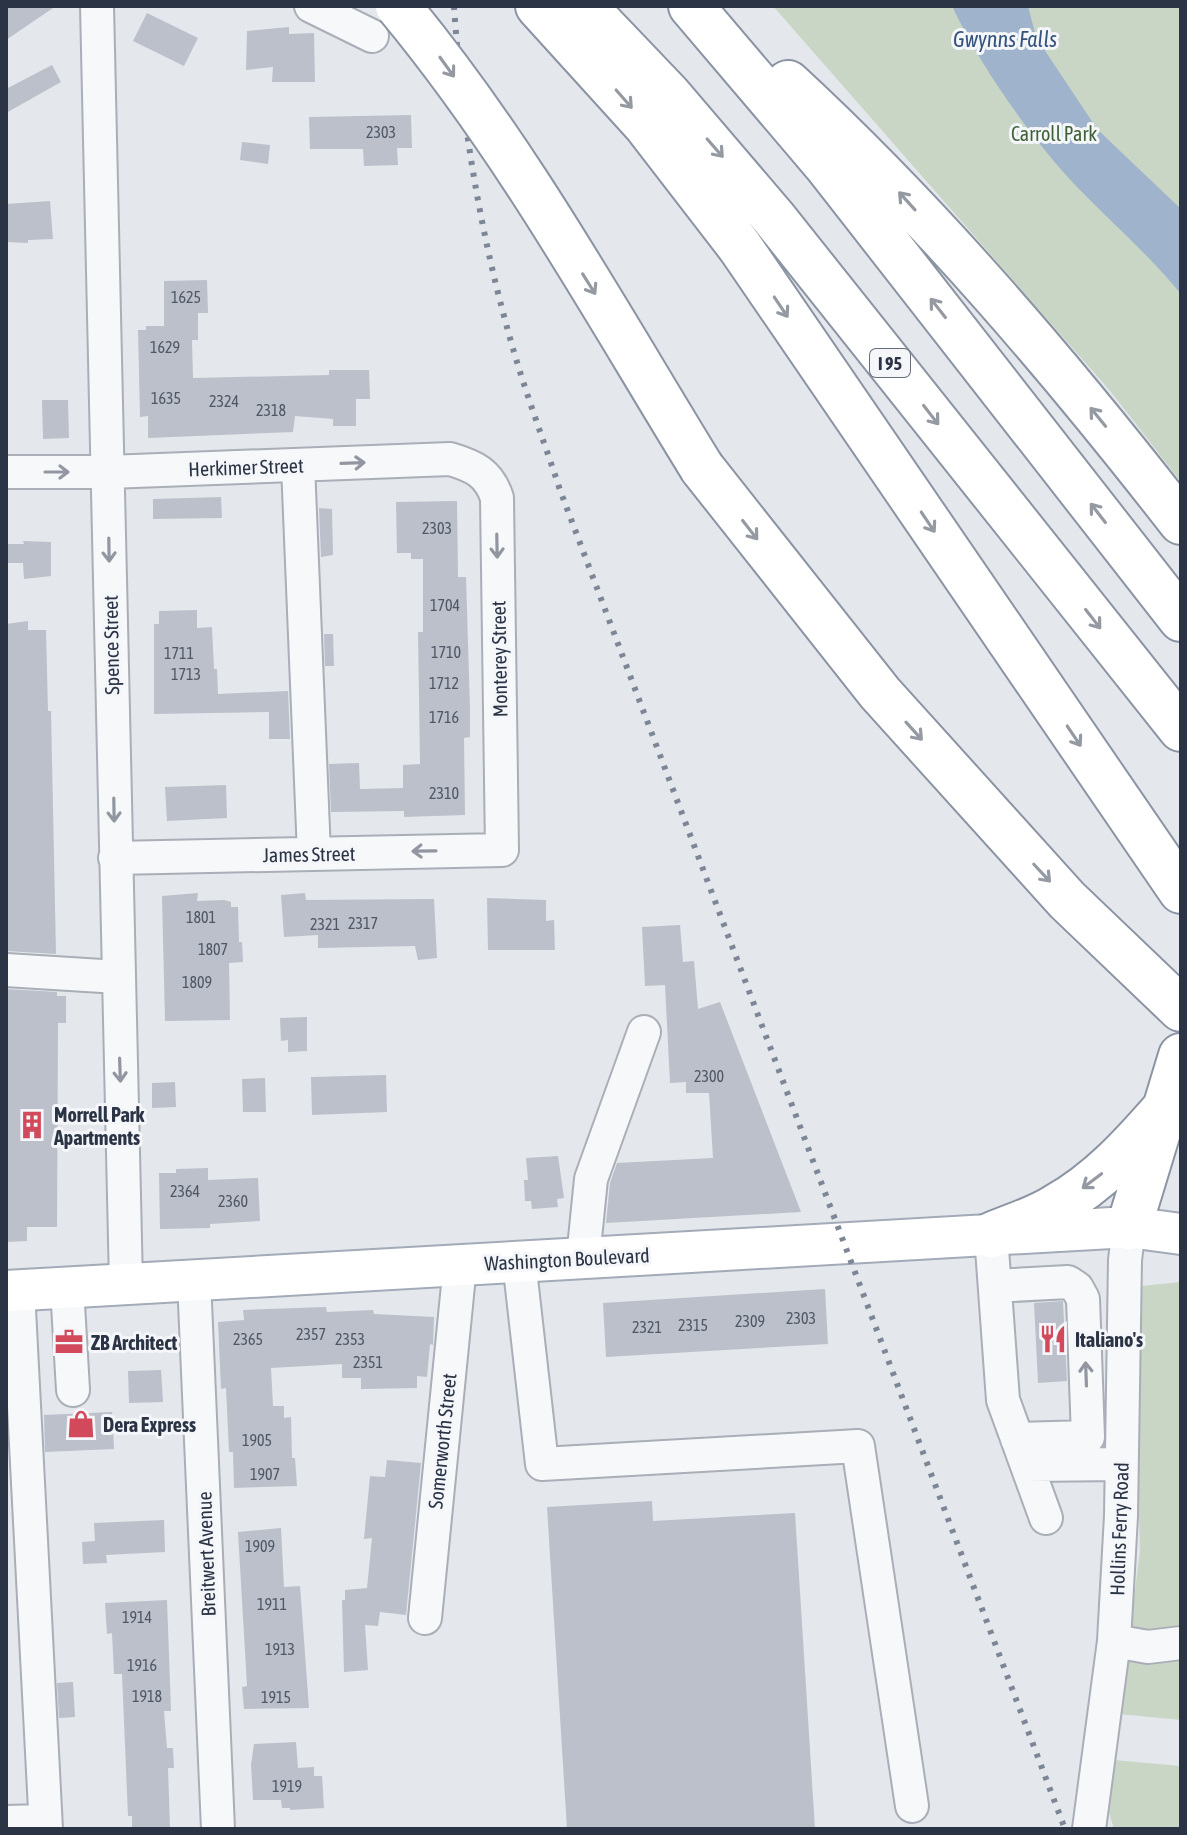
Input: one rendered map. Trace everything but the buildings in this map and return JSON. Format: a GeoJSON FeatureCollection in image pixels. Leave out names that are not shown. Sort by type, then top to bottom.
{"type":"FeatureCollection","features":[{"type":"Feature","properties":{"kind":"highway"},"geometry":{"type":"LineString","coordinates":[[538,6],[581,18],[646,125],[740,247],[1181,891]]}},
{"type":"Feature","properties":{"kind":"highway"},"geometry":{"type":"LineString","coordinates":[[691,6],[827,166],[1181,619]]}},
{"type":"Feature","properties":{"kind":"highway"},"geometry":{"type":"LineString","coordinates":[[704,6],[860,150],[1054,364],[1181,522]]}},
{"type":"Feature","properties":{"kind":"highway","name":"I 95"},"geometry":{"type":"LineString","coordinates":[[581,18],[669,95],[774,218],[1181,729]]}},
{"type":"Feature","properties":{"kind":"highway"},"geometry":{"type":"LineString","coordinates":[[385,21],[443,61],[518,169],[702,468],[880,693],[1067,900],[1181,1009]]}},
{"type":"Feature","properties":{"kind":"highway"},"geometry":{"type":"LineString","coordinates":[[1149,845],[1181,923]]}},
{"type":"Feature","properties":{"kind":"highway"},"geometry":{"type":"LineString","coordinates":[[1129,1227],[1181,1056]]}},
{"type":"Feature","properties":{"kind":"highway"},"geometry":{"type":"LineString","coordinates":[[991,1235],[1055,1208],[1096,1178],[1128,1151],[1167,1106]]}},
{"type":"Feature","properties":{"kind":"main road","name":"Washington Boulevard"},"geometry":{"type":"LineString","coordinates":[[1129,1227],[1181,1201]]}},
{"type":"Feature","properties":{"kind":"main road","name":"Washington Boulevard"},"geometry":{"type":"LineString","coordinates":[[12,1290],[1129,1227],[1181,1234]]}},
{"type":"Feature","properties":{"kind":"street","name":"Spence Street"},"geometry":{"type":"LineString","coordinates":[[97,6],[126,1284]]}},
{"type":"Feature","properties":{"kind":"street"},"geometry":{"type":"LineString","coordinates":[[311,6],[385,21]]}},
{"type":"Feature","properties":{"kind":"street","name":"Herkimer Street"},"geometry":{"type":"LineString","coordinates":[[6,472],[108,472],[450,459],[482,473]]}},
{"type":"Feature","properties":{"kind":"street"},"geometry":{"type":"LineString","coordinates":[[298,465],[314,854]]}},
{"type":"Feature","properties":{"kind":"street","name":"Monterey Street"},"geometry":{"type":"LineString","coordinates":[[482,473],[492,484],[497,498],[502,850]]}},
{"type":"Feature","properties":{"kind":"street","name":"James Street"},"geometry":{"type":"LineString","coordinates":[[115,858],[502,850]]}},
{"type":"Feature","properties":{"kind":"street"},"geometry":{"type":"LineString","coordinates":[[6,970],[118,977]]}},
{"type":"Feature","properties":{"kind":"street"},"geometry":{"type":"LineString","coordinates":[[583,1258],[591,1179],[644,1032]]}},
{"type":"Feature","properties":{"kind":"street","name":"Hollins Ferry Road"},"geometry":{"type":"LineString","coordinates":[[1089,1829],[1114,1641],[1125,1260],[1129,1227]]}},
{"type":"Feature","properties":{"kind":"street"},"geometry":{"type":"LineString","coordinates":[[991,1235],[1003,1400],[1046,1518]]}},
{"type":"Feature","properties":{"kind":"street"},"geometry":{"type":"LineString","coordinates":[[519,1261],[542,1464],[858,1446],[912,1806]]}},
{"type":"Feature","properties":{"kind":"street","name":"Somerworth Street"},"geometry":{"type":"LineString","coordinates":[[425,1618],[460,1265]]}},
{"type":"Feature","properties":{"kind":"street","name":"Breitwert Avenue"},"geometry":{"type":"LineString","coordinates":[[194,1280],[218,1829]]}},
{"type":"Feature","properties":{"kind":"street"},"geometry":{"type":"LineString","coordinates":[[995,1286],[1068,1282],[1077,1288],[1083,1299],[1089,1450]]}},
{"type":"Feature","properties":{"kind":"street"},"geometry":{"type":"LineString","coordinates":[[67,1287],[73,1390]]}},
{"type":"Feature","properties":{"kind":"street"},"geometry":{"type":"LineString","coordinates":[[6,1822],[46,1825],[12,1290]]}},
{"type":"Feature","properties":{"kind":"street"},"geometry":{"type":"LineString","coordinates":[[1022,1452],[1089,1450],[1121,1464]]}},
{"type":"Feature","properties":{"kind":"street"},"geometry":{"type":"LineString","coordinates":[[1114,1641],[1148,1647],[1181,1643]]}},
{"type":"Feature","properties":{"kind":"green space","name":"Carroll Park"},"geometry":{"type":"Polygon","coordinates":[[[773,6],[1181,6],[1181,482],[1111,392],[773,6]]]}},
{"type":"Feature","properties":{"kind":"green space"},"geometry":{"type":"Polygon","coordinates":[[[1181,1282],[1181,1720],[1119,1714],[1140,1551],[1132,1287],[1181,1282]]]}},
{"type":"Feature","properties":{"kind":"green space"},"geometry":{"type":"Polygon","coordinates":[[[1114,1760],[1181,1766],[1181,1829],[1114,1829],[1109,1812],[1114,1760]]]}},
{"type":"Feature","properties":{"kind":"water","name":"Gwynns Falls"},"geometry":{"type":"Polygon","coordinates":[[[952,6],[1028,6],[1036,37],[1097,129],[1181,209],[1181,294],[1043,148],[1008,102],[952,6]]]}},
{"type":"Feature","properties":{"kind":"railway"},"geometry":{"type":"LineString","coordinates":[[454,6],[462,96],[475,186],[494,274],[527,394],[560,490],[1065,1829]]}},
{"type":"Feature","properties":{"kind":"place","name":"Morrell Park Apartments"},"geometry":{"type":"Point","coordinates":[32,1125]}},
{"type":"Feature","properties":{"kind":"place","name":"Italiano's"},"geometry":{"type":"Point","coordinates":[1053,1339]}},
{"type":"Feature","properties":{"kind":"place","name":"ZB Architect"},"geometry":{"type":"Point","coordinates":[69,1342]}},
{"type":"Feature","properties":{"kind":"place","name":"Dera Express"},"geometry":{"type":"Point","coordinates":[81,1424]}}]}
